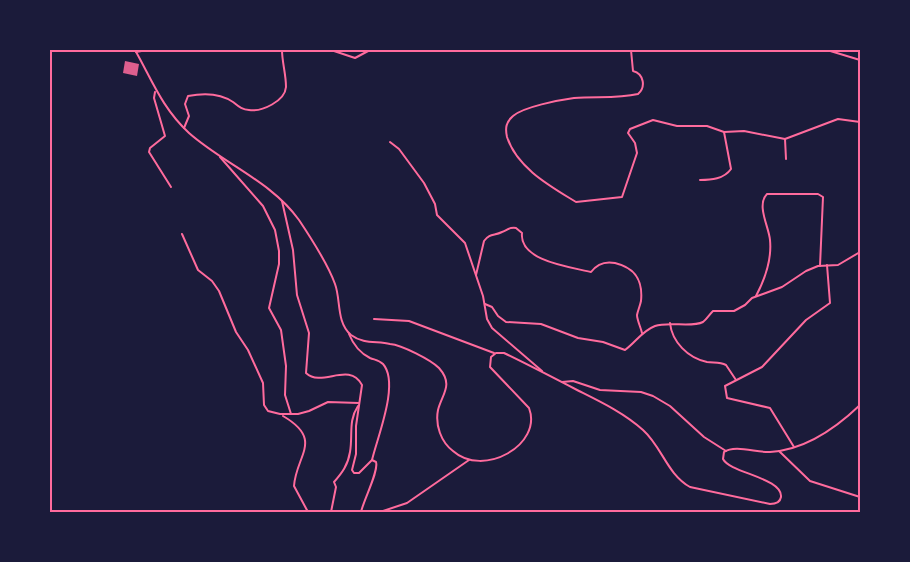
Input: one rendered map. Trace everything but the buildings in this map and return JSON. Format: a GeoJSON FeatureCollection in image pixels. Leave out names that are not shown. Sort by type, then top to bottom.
{"type":"FeatureCollection","features":[{"type":"Feature","properties":{"kind":"street"},"geometry":{"type":"LineString","coordinates":[[147,50],[135,51],[155,90],[184,128],[281,200],[303,226],[335,284],[342,322],[360,351],[383,364],[389,377],[387,403],[372,460],[359,473],[352,470],[356,454],[356,426],[362,385],[352,375],[314,378],[306,374],[309,333],[297,295],[293,250],[281,200]]}},
{"type":"Feature","properties":{"kind":"street"},"geometry":{"type":"LineString","coordinates":[[184,128],[189,119],[185,104],[188,96],[200,94],[220,96],[250,111],[262,109],[280,98],[286,86],[282,50]]}},
{"type":"Feature","properties":{"kind":"street"},"geometry":{"type":"LineString","coordinates":[[331,50],[352,58],[359,57],[370,50]]}},
{"type":"Feature","properties":{"kind":"street"},"geometry":{"type":"LineString","coordinates":[[631,50],[633,71],[643,79],[642,89],[638,94],[573,98],[522,111],[509,120],[506,128],[510,144],[519,160],[576,202],[622,197],[637,153],[635,143],[628,133],[630,129],[653,120],[677,126],[707,126],[724,132],[744,131],[785,139],[838,119],[861,122]]}},
{"type":"Feature","properties":{"kind":"street"},"geometry":{"type":"LineString","coordinates":[[827,50],[860,60]]}},
{"type":"Feature","properties":{"kind":"street"},"geometry":{"type":"LineString","coordinates":[[155,90],[154,98],[165,136],[163,140],[150,148],[149,152],[171,187]]}},
{"type":"Feature","properties":{"kind":"street"},"geometry":{"type":"LineString","coordinates":[[700,180],[726,175],[731,169],[724,132]]}},
{"type":"Feature","properties":{"kind":"street"},"geometry":{"type":"LineString","coordinates":[[785,139],[786,159]]}},
{"type":"Feature","properties":{"kind":"street"},"geometry":{"type":"LineString","coordinates":[[390,142],[399,149],[424,183],[435,204],[437,215],[465,243],[485,304],[487,319],[494,331],[546,374]]}},
{"type":"Feature","properties":{"kind":"street"},"geometry":{"type":"LineString","coordinates":[[218,155],[263,206],[275,230],[279,264],[269,305],[270,313],[281,330],[286,366],[285,394],[291,414]]}},
{"type":"Feature","properties":{"kind":"street"},"geometry":{"type":"LineString","coordinates":[[756,297],[770,254],[770,239],[762,204],[767,194],[818,194],[823,197],[820,266]]}},
{"type":"Feature","properties":{"kind":"street"},"geometry":{"type":"LineString","coordinates":[[476,275],[487,237],[511,227],[516,228],[522,233],[522,243],[528,251],[560,265],[591,272],[601,264],[613,263],[633,271],[641,283],[641,303],[637,315],[642,333]]}},
{"type":"Feature","properties":{"kind":"street"},"geometry":{"type":"LineString","coordinates":[[182,234],[198,270],[218,287],[236,332],[263,383],[265,407],[270,412],[291,414],[309,411],[328,402],[359,403]]}},
{"type":"Feature","properties":{"kind":"street"},"geometry":{"type":"LineString","coordinates":[[485,304],[506,322],[541,324],[578,338],[603,342],[623,350],[628,348],[642,333],[657,325],[701,323],[713,311],[734,311],[756,297],[778,289],[800,273],[820,266],[838,265],[861,252]]}},
{"type":"Feature","properties":{"kind":"street"},"geometry":{"type":"LineString","coordinates":[[794,447],[770,408],[727,398],[725,386],[767,363],[806,320],[830,303],[827,265]]}},
{"type":"Feature","properties":{"kind":"street"},"geometry":{"type":"LineString","coordinates":[[374,320],[409,321],[495,353],[504,353],[610,407],[642,429],[654,442],[675,475],[690,487],[770,504],[778,501],[780,492],[771,484],[724,463],[722,457],[726,451],[731,449],[763,453],[794,447],[824,434],[861,405]]}},
{"type":"Feature","properties":{"kind":"street"},"geometry":{"type":"LineString","coordinates":[[670,323],[674,338],[684,350],[703,361],[726,365],[736,380]]}},
{"type":"Feature","properties":{"kind":"street"},"geometry":{"type":"LineString","coordinates":[[348,332],[362,340],[397,345],[440,369],[447,387],[438,409],[440,433],[452,451],[469,460],[490,461],[506,455],[522,439],[530,424],[531,413],[527,406],[490,367],[490,359],[495,353]]}},
{"type":"Feature","properties":{"kind":"street"},"geometry":{"type":"LineString","coordinates":[[562,382],[573,381],[600,390],[641,392],[653,396],[670,406],[704,437],[726,451]]}},
{"type":"Feature","properties":{"kind":"street"},"geometry":{"type":"LineString","coordinates":[[331,513],[336,487],[334,482],[344,469],[350,453],[351,416],[359,403]]}},
{"type":"Feature","properties":{"kind":"street"},"geometry":{"type":"LineString","coordinates":[[280,414],[294,423],[305,439],[305,452],[294,483],[308,513]]}},
{"type":"Feature","properties":{"kind":"street"},"geometry":{"type":"LineString","coordinates":[[779,451],[810,481],[861,497]]}},
{"type":"Feature","properties":{"kind":"street"},"geometry":{"type":"LineString","coordinates":[[361,513],[365,496],[377,471],[377,463],[372,460]]}},
{"type":"Feature","properties":{"kind":"street"},"geometry":{"type":"LineString","coordinates":[[380,513],[407,503],[469,460]]}}]}
